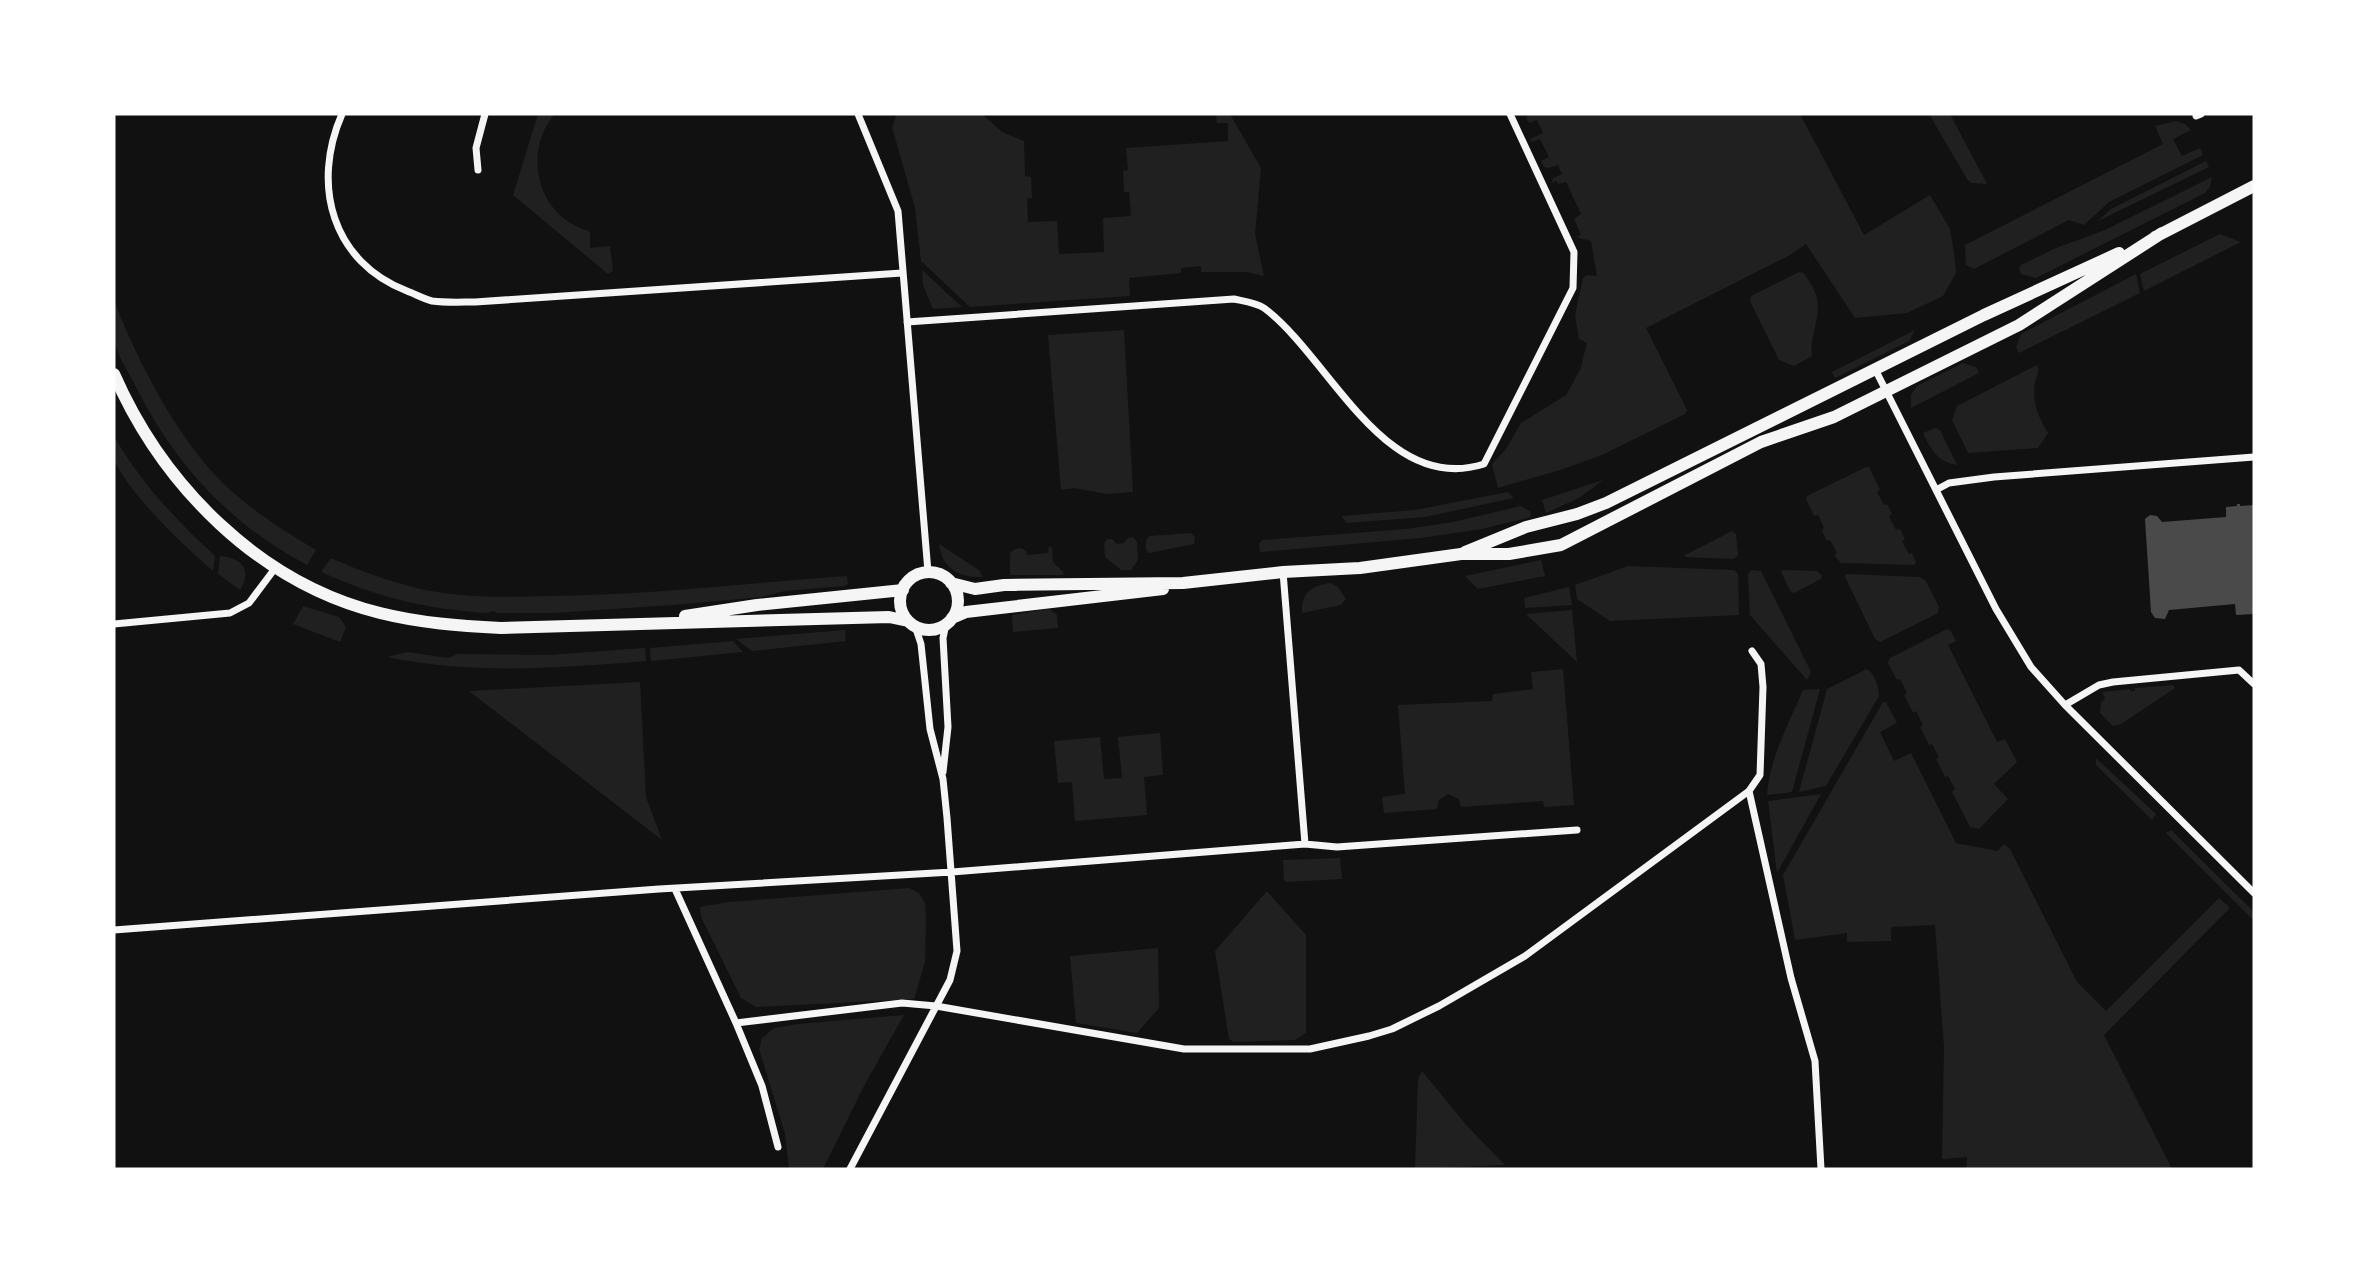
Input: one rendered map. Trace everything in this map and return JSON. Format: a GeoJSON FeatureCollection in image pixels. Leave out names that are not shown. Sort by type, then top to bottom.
{"type":"FeatureCollection","features":[{"type":"Feature","properties":{"kind":"street"},"geometry":{"type":"LineString","coordinates":[[342,114],[334,132],[327,173],[328,194],[338,226],[359,260],[375,276],[432,300],[475,302],[902,273]]}},
{"type":"Feature","properties":{"kind":"street"},"geometry":{"type":"LineString","coordinates":[[478,170],[476,148],[485,114]]}},
{"type":"Feature","properties":{"kind":"street"},"geometry":{"type":"LineString","coordinates":[[858,114],[898,211],[928,572]]}},
{"type":"Feature","properties":{"kind":"street"},"geometry":{"type":"LineString","coordinates":[[907,323],[1234,299],[1263,307],[1399,452],[1431,467],[1470,468],[1484,464],[1573,288],[1574,251],[1510,114]]}},
{"type":"Feature","properties":{"kind":"street"},"geometry":{"type":"LineString","coordinates":[[1461,554],[1512,532],[1606,503],[1984,315],[2162,233],[2254,186]]}},
{"type":"Feature","properties":{"kind":"street"},"geometry":{"type":"LineString","coordinates":[[951,583],[975,589],[1004,585],[1183,583],[1283,572],[1360,568],[1461,554],[1510,554],[1561,545],[1761,442],[1834,417],[2019,325],[2162,233]]}},
{"type":"Feature","properties":{"kind":"street"},"geometry":{"type":"LineString","coordinates":[[1875,369],[2012,639],[2031,667],[2064,705],[2254,893]]}},
{"type":"Feature","properties":{"kind":"street"},"geometry":{"type":"LineString","coordinates":[[114,374],[137,421],[179,481],[205,511],[240,541],[307,587],[378,612],[418,621],[528,628],[889,617],[927,630],[966,612],[1159,591],[1183,583]]}},
{"type":"Feature","properties":{"kind":"street"},"geometry":{"type":"LineString","coordinates":[[1936,490],[1949,483],[1994,477],[2254,457]]}},
{"type":"Feature","properties":{"kind":"street"},"geometry":{"type":"LineString","coordinates":[[114,624],[230,613],[249,603],[276,567]]}},
{"type":"Feature","properties":{"kind":"street"},"geometry":{"type":"LineString","coordinates":[[850,1169],[950,980],[957,951],[943,779],[930,729],[921,644],[902,612],[900,601],[902,590],[916,576],[928,572],[939,574],[951,583],[955,589],[957,604],[943,638],[948,727],[943,779]]}},
{"type":"Feature","properties":{"kind":"street"},"geometry":{"type":"LineString","coordinates":[[1283,572],[1306,844]]}},
{"type":"Feature","properties":{"kind":"street"},"geometry":{"type":"LineString","coordinates":[[633,623],[757,605],[902,590]]}},
{"type":"Feature","properties":{"kind":"street"},"geometry":{"type":"LineString","coordinates":[[736,1023],[902,1003],[936,1006],[1184,1049],[1310,1049],[1391,1029],[1439,1006],[1525,956],[1749,791],[1760,775],[1763,687],[1761,664],[1752,651]]}},
{"type":"Feature","properties":{"kind":"street"},"geometry":{"type":"LineString","coordinates":[[2064,705],[2099,685],[2113,682],[2239,670],[2254,684]]}},
{"type":"Feature","properties":{"kind":"street"},"geometry":{"type":"LineString","coordinates":[[1749,791],[1791,978],[1815,1061],[1821,1169]]}},
{"type":"Feature","properties":{"kind":"street"},"geometry":{"type":"LineString","coordinates":[[114,930],[675,889],[952,872],[1306,844],[1337,847],[1577,830]]}},
{"type":"Feature","properties":{"kind":"street"},"geometry":{"type":"LineString","coordinates":[[675,889],[762,1086],[778,1147]]}},
{"type":"Feature","properties":{"kind":"shaded area"},"geometry":{"type":"Polygon","coordinates":[[[538,114],[555,114],[540,141],[538,171],[541,186],[557,212],[571,223],[590,232],[590,248],[610,246],[613,271],[608,274],[513,195],[538,114]]]}},
{"type":"Feature","properties":{"kind":"shaded area"},"geometry":{"type":"Polygon","coordinates":[[[897,114],[982,114],[1002,132],[1024,141],[1025,176],[1031,177],[1032,198],[1027,199],[1028,222],[1057,221],[1059,254],[1104,252],[1103,218],[1131,216],[1129,192],[1124,192],[1123,171],[1128,170],[1126,148],[1228,141],[1228,123],[1217,123],[1216,114],[1230,114],[1261,168],[1255,234],[1264,276],[1246,272],[1201,272],[1201,266],[1181,268],[1181,273],[1129,278],[1130,296],[970,307],[921,261],[915,208],[892,127],[897,114]]]}},
{"type":"Feature","properties":{"kind":"shaded area"},"geometry":{"type":"Polygon","coordinates":[[[1531,114],[1800,114],[1864,235],[1930,195],[1950,229],[1956,273],[1943,296],[1907,313],[1855,318],[1806,244],[1790,255],[1646,328],[1687,410],[1685,414],[1602,455],[1498,488],[1492,464],[1506,449],[1521,423],[1566,395],[1580,370],[1587,343],[1579,339],[1575,315],[1583,278],[1587,275],[1597,276],[1591,241],[1576,237],[1581,235],[1574,219],[1581,214],[1566,182],[1551,183],[1553,178],[1562,174],[1558,165],[1544,167],[1541,161],[1549,157],[1540,139],[1532,142],[1530,139],[1543,133],[1537,120],[1529,123],[1526,117],[1531,114]]]}},
{"type":"Feature","properties":{"kind":"shaded area"},"geometry":{"type":"Polygon","coordinates":[[[1929,114],[1950,114],[1987,184],[1971,183],[1967,179],[1929,114]]]}},
{"type":"Feature","properties":{"kind":"shaded area"},"geometry":{"type":"Polygon","coordinates":[[[2176,121],[2191,130],[2173,139],[2182,156],[2200,148],[2203,155],[2109,202],[2084,225],[2069,220],[1974,269],[1966,265],[1965,245],[2163,144],[2155,126],[2176,121]]]}},
{"type":"Feature","properties":{"kind":"shaded area"},"geometry":{"type":"Polygon","coordinates":[[[2206,161],[2209,167],[2098,221],[2111,209],[2206,161]]]}},
{"type":"Feature","properties":{"kind":"shaded area"},"geometry":{"type":"Polygon","coordinates":[[[2212,177],[2210,187],[2205,193],[2036,278],[2021,274],[2021,265],[2056,248],[2105,230],[2212,177]]]}},
{"type":"Feature","properties":{"kind":"shaded area"},"geometry":{"type":"Polygon","coordinates":[[[2220,234],[2241,242],[2144,291],[2140,274],[2220,234]]]}},
{"type":"Feature","properties":{"kind":"shaded area"},"geometry":{"type":"Polygon","coordinates":[[[922,270],[962,307],[933,309],[923,285],[922,270]]]}},
{"type":"Feature","properties":{"kind":"shaded area"},"geometry":{"type":"Polygon","coordinates":[[[1799,272],[1804,273],[1813,288],[1818,306],[1812,356],[1794,366],[1779,360],[1750,301],[1751,296],[1799,272]]]}},
{"type":"Feature","properties":{"kind":"shaded area"},"geometry":{"type":"Polygon","coordinates":[[[2136,274],[2140,293],[2019,353],[2016,347],[2021,334],[2136,274]]]}},
{"type":"Feature","properties":{"kind":"shaded area"},"geometry":{"type":"Polygon","coordinates":[[[114,301],[147,374],[190,444],[234,494],[268,520],[316,550],[307,565],[253,531],[229,511],[207,490],[168,442],[117,349],[113,334],[114,301]]]}},
{"type":"Feature","properties":{"kind":"shaded area"},"geometry":{"type":"Polygon","coordinates":[[[1124,330],[1133,492],[1107,494],[1074,488],[1061,490],[1048,335],[1124,330]]]}},
{"type":"Feature","properties":{"kind":"shaded area"},"geometry":{"type":"Polygon","coordinates":[[[1915,330],[1909,341],[1835,378],[1832,372],[1915,330]]]}},
{"type":"Feature","properties":{"kind":"shaded area"},"geometry":{"type":"Polygon","coordinates":[[[1963,363],[1976,367],[1979,373],[1911,408],[1911,395],[1917,386],[1963,363]]]}},
{"type":"Feature","properties":{"kind":"shaded area"},"geometry":{"type":"Polygon","coordinates":[[[2037,365],[2035,403],[2048,433],[2038,448],[1968,453],[1952,420],[1957,406],[2037,365]]]}},
{"type":"Feature","properties":{"kind":"shaded area"},"geometry":{"type":"Polygon","coordinates":[[[1935,428],[1940,430],[1957,465],[1940,458],[1929,445],[1923,433],[1935,428]]]}},
{"type":"Feature","properties":{"kind":"shaded area"},"geometry":{"type":"Polygon","coordinates":[[[114,436],[135,469],[160,500],[215,556],[213,571],[146,506],[123,476],[115,462],[114,436]]]}},
{"type":"Feature","properties":{"kind":"shaded area"},"geometry":{"type":"Polygon","coordinates":[[[1869,467],[1880,490],[1877,492],[1884,505],[1887,504],[1892,514],[1889,516],[1896,530],[1900,529],[1905,539],[1902,541],[1909,554],[1912,553],[1916,562],[1914,565],[1841,563],[1834,555],[1837,553],[1830,540],[1827,541],[1822,531],[1824,528],[1818,515],[1814,516],[1807,496],[1869,467]]]}},
{"type":"Feature","properties":{"kind":"shaded area"},"geometry":{"type":"Polygon","coordinates":[[[1603,480],[1579,498],[1546,513],[1542,500],[1603,480]]]}},
{"type":"Feature","properties":{"kind":"shaded area"},"geometry":{"type":"Polygon","coordinates":[[[1508,492],[1514,498],[1425,517],[1347,523],[1341,516],[1415,510],[1508,492]]]}},
{"type":"Feature","properties":{"kind":"shaded area"},"geometry":{"type":"Polygon","coordinates":[[[1521,506],[1530,511],[1531,517],[1482,529],[1421,538],[1260,552],[1259,544],[1262,540],[1406,529],[1453,522],[1521,506]]]}},
{"type":"Feature","properties":{"kind":"shaded area"},"geometry":{"type":"Polygon","coordinates":[[[1732,531],[1736,534],[1738,555],[1734,559],[1686,557],[1685,555],[1732,531]]]}},
{"type":"Feature","properties":{"kind":"shaded area"},"geometry":{"type":"Polygon","coordinates":[[[1191,533],[1195,537],[1194,544],[1149,553],[1146,550],[1149,536],[1191,533]]]}},
{"type":"Feature","properties":{"kind":"shaded area"},"geometry":{"type":"Polygon","coordinates":[[[1133,537],[1137,542],[1138,560],[1131,570],[1121,570],[1105,557],[1104,544],[1107,539],[1112,539],[1117,544],[1133,537]]]}},
{"type":"Feature","properties":{"kind":"shaded area"},"geometry":{"type":"Polygon","coordinates":[[[939,544],[979,570],[983,577],[960,574],[948,566],[939,544]]]}},
{"type":"Feature","properties":{"kind":"shaded area"},"geometry":{"type":"Polygon","coordinates":[[[1049,546],[1052,548],[1053,562],[1064,573],[1062,575],[1010,575],[1012,551],[1019,548],[1026,551],[1027,555],[1048,553],[1049,546]]]}},
{"type":"Feature","properties":{"kind":"shaded area"},"geometry":{"type":"Polygon","coordinates":[[[220,556],[234,559],[243,566],[245,576],[240,590],[218,574],[220,556]]]}},
{"type":"Feature","properties":{"kind":"shaded area"},"geometry":{"type":"Polygon","coordinates":[[[331,558],[372,575],[414,587],[443,593],[483,596],[624,593],[847,576],[848,584],[785,591],[762,597],[672,605],[553,613],[486,613],[422,605],[362,588],[321,572],[331,558]]]}},
{"type":"Feature","properties":{"kind":"shaded area"},"geometry":{"type":"Polygon","coordinates":[[[1541,560],[1545,576],[1478,589],[1465,576],[1541,560]]]}},
{"type":"Feature","properties":{"kind":"shaded area"},"geometry":{"type":"Polygon","coordinates":[[[1628,566],[1734,570],[1738,574],[1739,615],[1610,621],[1577,599],[1575,585],[1628,566]]]}},
{"type":"Feature","properties":{"kind":"shaded area"},"geometry":{"type":"Polygon","coordinates":[[[1752,570],[1761,571],[1811,672],[1807,680],[1750,615],[1748,574],[1752,570]]]}},
{"type":"Feature","properties":{"kind":"shaded area"},"geometry":{"type":"Polygon","coordinates":[[[1782,570],[1817,571],[1822,576],[1794,593],[1791,592],[1782,570]]]}},
{"type":"Feature","properties":{"kind":"shaded area"},"geometry":{"type":"Polygon","coordinates":[[[1846,574],[1920,577],[1926,581],[1939,607],[1938,613],[1880,642],[1875,639],[1845,577],[1846,574]]]}},
{"type":"Feature","properties":{"kind":"shaded area"},"geometry":{"type":"Polygon","coordinates":[[[1330,583],[1338,587],[1346,599],[1341,605],[1302,613],[1303,600],[1308,592],[1317,586],[1330,583]]]}},
{"type":"Feature","properties":{"kind":"shaded area"},"geometry":{"type":"Polygon","coordinates":[[[1569,587],[1572,605],[1525,608],[1524,598],[1569,587]]]}},
{"type":"Feature","properties":{"kind":"shaded area"},"geometry":{"type":"Polygon","coordinates":[[[303,606],[339,617],[346,627],[340,642],[293,624],[303,606]]]}},
{"type":"Feature","properties":{"kind":"shaded area"},"geometry":{"type":"Polygon","coordinates":[[[1049,609],[1057,615],[1058,628],[1013,632],[1012,615],[1049,609]]]}},
{"type":"Feature","properties":{"kind":"shaded area"},"geometry":{"type":"Polygon","coordinates":[[[1572,610],[1577,662],[1526,614],[1572,610]]]}},
{"type":"Feature","properties":{"kind":"shaded area"},"geometry":{"type":"Polygon","coordinates":[[[1947,629],[1956,641],[1948,645],[1997,742],[2005,739],[2017,762],[1994,784],[2008,799],[1979,829],[1970,827],[1952,792],[1955,789],[1936,759],[1939,757],[1920,727],[1923,725],[1916,711],[1913,713],[1904,695],[1907,693],[1900,679],[1897,680],[1888,663],[1890,658],[1947,629]]]}},
{"type":"Feature","properties":{"kind":"shaded area"},"geometry":{"type":"Polygon","coordinates":[[[845,630],[846,641],[752,651],[736,639],[845,630]]]}},
{"type":"Feature","properties":{"kind":"shaded area"},"geometry":{"type":"Polygon","coordinates":[[[733,641],[743,652],[651,661],[650,648],[733,641]]]}},
{"type":"Feature","properties":{"kind":"shaded area"},"geometry":{"type":"Polygon","coordinates":[[[645,648],[646,661],[548,668],[451,666],[387,657],[408,652],[448,658],[458,654],[548,655],[645,648]]]}},
{"type":"Feature","properties":{"kind":"shaded area"},"geometry":{"type":"Polygon","coordinates":[[[1563,669],[1574,805],[1544,807],[1543,801],[1461,807],[1459,799],[1448,794],[1438,801],[1437,809],[1384,813],[1382,797],[1405,794],[1398,705],[1492,701],[1493,694],[1533,689],[1531,672],[1563,669]]]}},
{"type":"Feature","properties":{"kind":"shaded area"},"geometry":{"type":"Polygon","coordinates":[[[1867,669],[1876,681],[1879,696],[1826,786],[1799,792],[1827,689],[1867,669]]]}},
{"type":"Feature","properties":{"kind":"shaded area"},"geometry":{"type":"Polygon","coordinates":[[[640,682],[646,797],[662,840],[469,691],[640,682]]]}},
{"type":"Feature","properties":{"kind":"shaded area"},"geometry":{"type":"Polygon","coordinates":[[[2173,685],[2175,688],[2121,724],[2113,726],[2100,713],[2101,703],[2105,698],[2102,692],[2130,689],[2135,691],[2135,688],[2173,685]]]}},
{"type":"Feature","properties":{"kind":"shaded area"},"geometry":{"type":"Polygon","coordinates":[[[1820,689],[1792,792],[1767,795],[1776,754],[1803,690],[1820,689]]]}},
{"type":"Feature","properties":{"kind":"shaded area"},"geometry":{"type":"Polygon","coordinates":[[[1883,702],[1886,702],[1897,723],[1880,732],[1894,761],[1911,753],[1956,843],[1997,851],[2004,844],[2010,849],[2077,982],[2106,1011],[2219,898],[2230,908],[2104,1035],[2172,1169],[1966,1169],[1967,1157],[1942,1159],[1944,1047],[1935,925],[1891,927],[1891,941],[1847,942],[1847,933],[1795,940],[1783,875],[1883,702]]]}},
{"type":"Feature","properties":{"kind":"shaded area"},"geometry":{"type":"Polygon","coordinates":[[[1160,733],[1163,775],[1144,777],[1147,815],[1075,821],[1072,782],[1058,783],[1054,741],[1100,737],[1104,779],[1122,778],[1118,737],[1160,733]]]}},
{"type":"Feature","properties":{"kind":"shaded area"},"geometry":{"type":"Polygon","coordinates":[[[2096,758],[2156,814],[2152,820],[2096,765],[2096,758]]]}},
{"type":"Feature","properties":{"kind":"shaded area"},"geometry":{"type":"Polygon","coordinates":[[[1821,794],[1777,873],[1768,801],[1821,794]]]}},
{"type":"Feature","properties":{"kind":"shaded area"},"geometry":{"type":"Polygon","coordinates":[[[2171,830],[2254,912],[2254,921],[2166,833],[2171,830]]]}},
{"type":"Feature","properties":{"kind":"shaded area"},"geometry":{"type":"Polygon","coordinates":[[[1340,858],[1342,879],[1284,880],[1283,860],[1340,858]]]}},
{"type":"Feature","properties":{"kind":"shaded area"},"geometry":{"type":"Polygon","coordinates":[[[909,888],[919,893],[925,903],[926,918],[925,962],[914,999],[756,1007],[741,998],[701,917],[700,907],[729,902],[909,888]]]}},
{"type":"Feature","properties":{"kind":"shaded area"},"geometry":{"type":"Polygon","coordinates":[[[1267,891],[1306,935],[1306,1033],[1295,1040],[1234,1042],[1229,1039],[1215,951],[1267,891]]]}},
{"type":"Feature","properties":{"kind":"shaded area"},"geometry":{"type":"Polygon","coordinates":[[[1158,948],[1159,1008],[1137,1033],[1076,1023],[1070,956],[1158,948]]]}},
{"type":"Feature","properties":{"kind":"shaded area"},"geometry":{"type":"Polygon","coordinates":[[[904,1015],[865,1084],[823,1169],[789,1169],[785,1134],[759,1049],[762,1038],[774,1028],[798,1024],[904,1015]]]}},
{"type":"Feature","properties":{"kind":"shaded area"},"geometry":{"type":"Polygon","coordinates":[[[1422,1071],[1468,1127],[1505,1165],[1415,1169],[1418,1078],[1422,1071]]]}},
{"type":"Feature","properties":{"kind":"building"},"geometry":{"type":"Polygon","coordinates":[[[2237,504],[2254,505],[2254,614],[2236,615],[2235,604],[2169,610],[2165,619],[2155,618],[2151,612],[2145,519],[2150,515],[2157,516],[2162,522],[2226,517],[2226,507],[2237,504]]]}}]}
